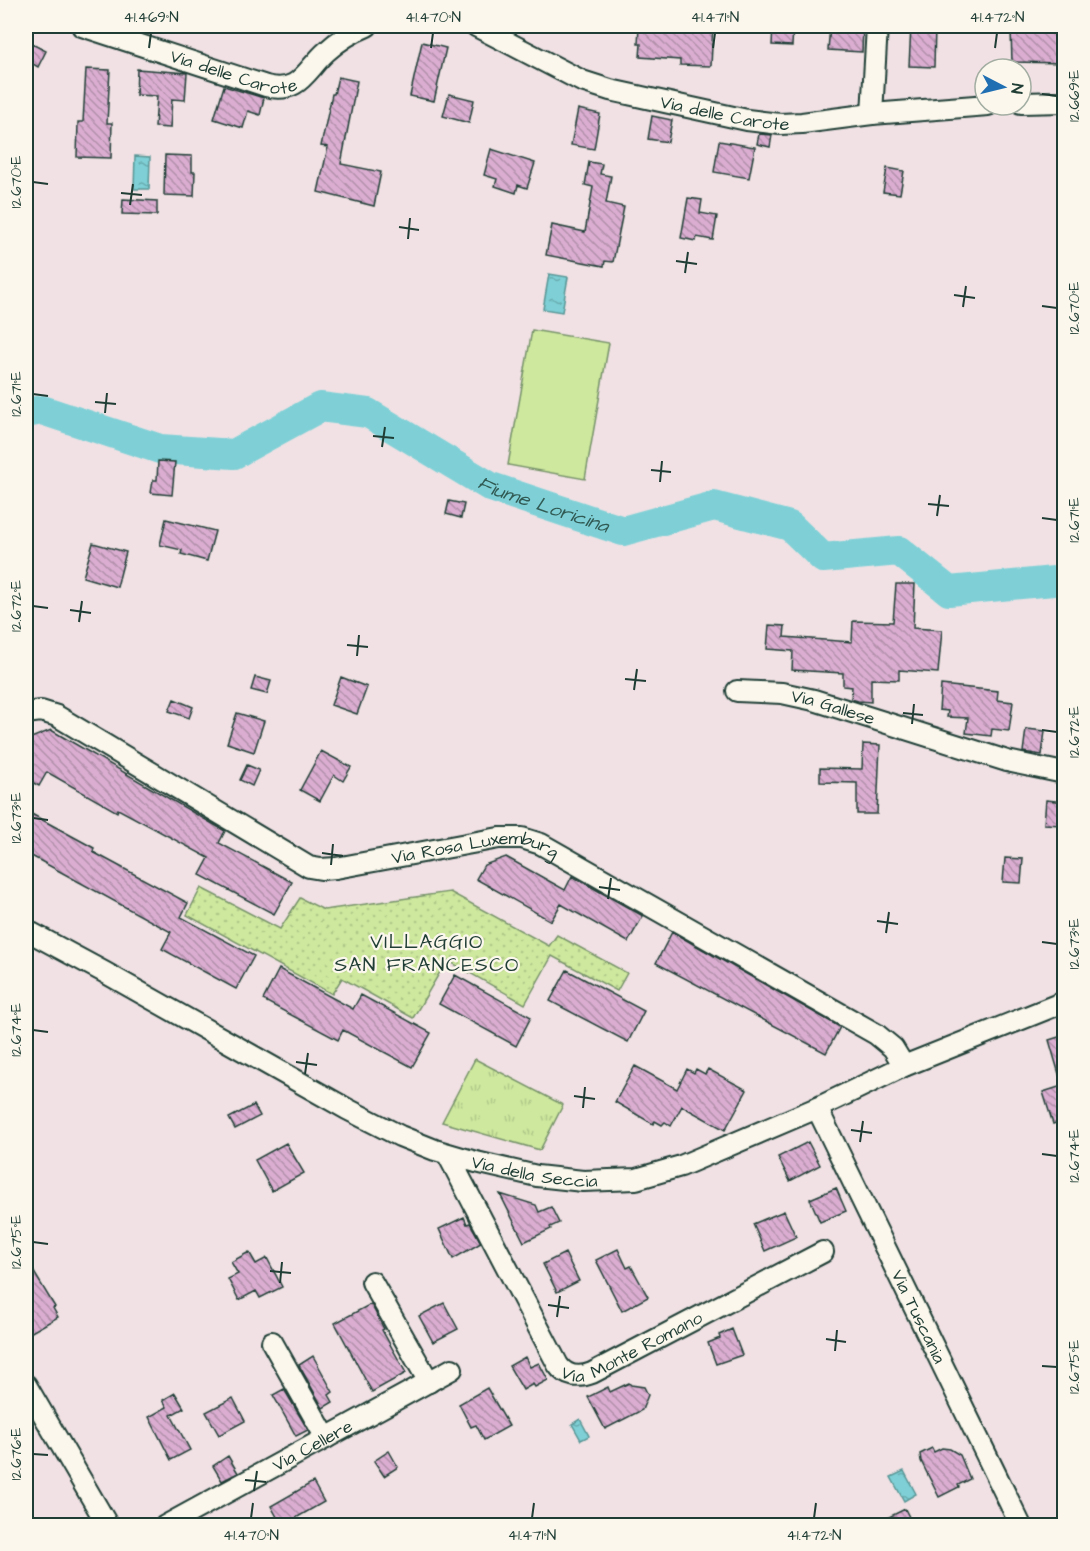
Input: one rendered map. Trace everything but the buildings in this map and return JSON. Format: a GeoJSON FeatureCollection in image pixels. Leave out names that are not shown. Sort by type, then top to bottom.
{"type":"FeatureCollection","features":[{"type":"Feature","properties":{"kind":"street","name":"Via delle Carote"},"geometry":{"type":"LineString","coordinates":[[82,26],[266,86],[279,88],[288,87],[300,81],[320,57],[335,44],[367,26]]}},
{"type":"Feature","properties":{"kind":"street","name":"Via delle Carote"},"geometry":{"type":"LineString","coordinates":[[476,26],[582,81],[610,90],[735,118],[769,123],[802,123],[872,114],[973,106]]}},
{"type":"Feature","properties":{"kind":"street"},"geometry":{"type":"LineString","coordinates":[[872,114],[877,26]]}},
{"type":"Feature","properties":{"kind":"street"},"geometry":{"type":"LineString","coordinates":[[1033,102],[1065,102]]}},
{"type":"Feature","properties":{"kind":"street","name":"Via Gallese"},"geometry":{"type":"LineString","coordinates":[[737,691],[782,693],[814,700],[1007,761],[1065,773]]}},
{"type":"Feature","properties":{"kind":"street","name":"Via Rosa Luxemburg"},"geometry":{"type":"LineString","coordinates":[[26,713],[41,711],[57,716],[309,867],[336,868],[499,838],[522,838],[541,844],[876,1034],[892,1048],[904,1066]]}},
{"type":"Feature","properties":{"kind":"street","name":"Via della Seccia"},"geometry":{"type":"LineString","coordinates":[[26,930],[400,1136],[448,1155],[550,1178],[599,1182],[636,1179],[687,1164],[817,1108],[904,1066],[1065,1002]]}},
{"type":"Feature","properties":{"kind":"street","name":"Via Tuscania"},"geometry":{"type":"LineString","coordinates":[[817,1108],[1021,1526]]}},
{"type":"Feature","properties":{"kind":"street","name":"Via Monte Romano"},"geometry":{"type":"LineString","coordinates":[[448,1155],[558,1365],[572,1376],[588,1375],[823,1252]]}},
{"type":"Feature","properties":{"kind":"street"},"geometry":{"type":"LineString","coordinates":[[372,1282],[429,1383]]}},
{"type":"Feature","properties":{"kind":"street"},"geometry":{"type":"LineString","coordinates":[[272,1342],[326,1438]]}},
{"type":"Feature","properties":{"kind":"street","name":"Via Cellere"},"geometry":{"type":"LineString","coordinates":[[165,1526],[452,1369]]}},
{"type":"Feature","properties":{"kind":"street"},"geometry":{"type":"LineString","coordinates":[[26,1384],[108,1526]]}},
{"type":"Feature","properties":{"kind":"green space"},"geometry":{"type":"Polygon","coordinates":[[[532,330],[609,343],[585,479],[508,465],[532,330]]]}},
{"type":"Feature","properties":{"kind":"green space"},"geometry":{"type":"Polygon","coordinates":[[[201,888],[280,929],[300,898],[324,910],[450,892],[549,946],[557,935],[627,973],[617,991],[552,956],[525,1004],[447,960],[413,1018],[342,978],[332,994],[187,915],[201,888]]]}},
{"type":"Feature","properties":{"kind":"green space"},"geometry":{"type":"Polygon","coordinates":[[[475,1059],[563,1105],[540,1150],[442,1122],[475,1059]]]}},
{"type":"Feature","properties":{"kind":"water"},"geometry":{"type":"Polygon","coordinates":[[[135,156],[150,157],[149,189],[134,189],[135,156]]]}},
{"type":"Feature","properties":{"kind":"water"},"geometry":{"type":"Polygon","coordinates":[[[549,274],[568,277],[562,312],[543,309],[549,274]]]}},
{"type":"Feature","properties":{"kind":"water"},"geometry":{"type":"Polygon","coordinates":[[[580,1419],[589,1436],[581,1440],[572,1424],[580,1419]]]}},
{"type":"Feature","properties":{"kind":"water"},"geometry":{"type":"Polygon","coordinates":[[[904,1471],[916,1494],[904,1501],[891,1477],[904,1471]]]}},
{"type":"Feature","properties":{"kind":"waterway","name":"Fiume Loricina"},"geometry":{"type":"LineString","coordinates":[[26,413],[42,410],[160,449],[234,454],[320,407],[368,413],[491,487],[623,531],[714,506],[790,526],[823,558],[899,551],[949,591],[1064,580]]}},
{"type":"Feature","properties":{"kind":"district","name":"VILLAGGIO SAN FRANCESCO"},"geometry":{"type":"Point","coordinates":[427,952]}}]}
